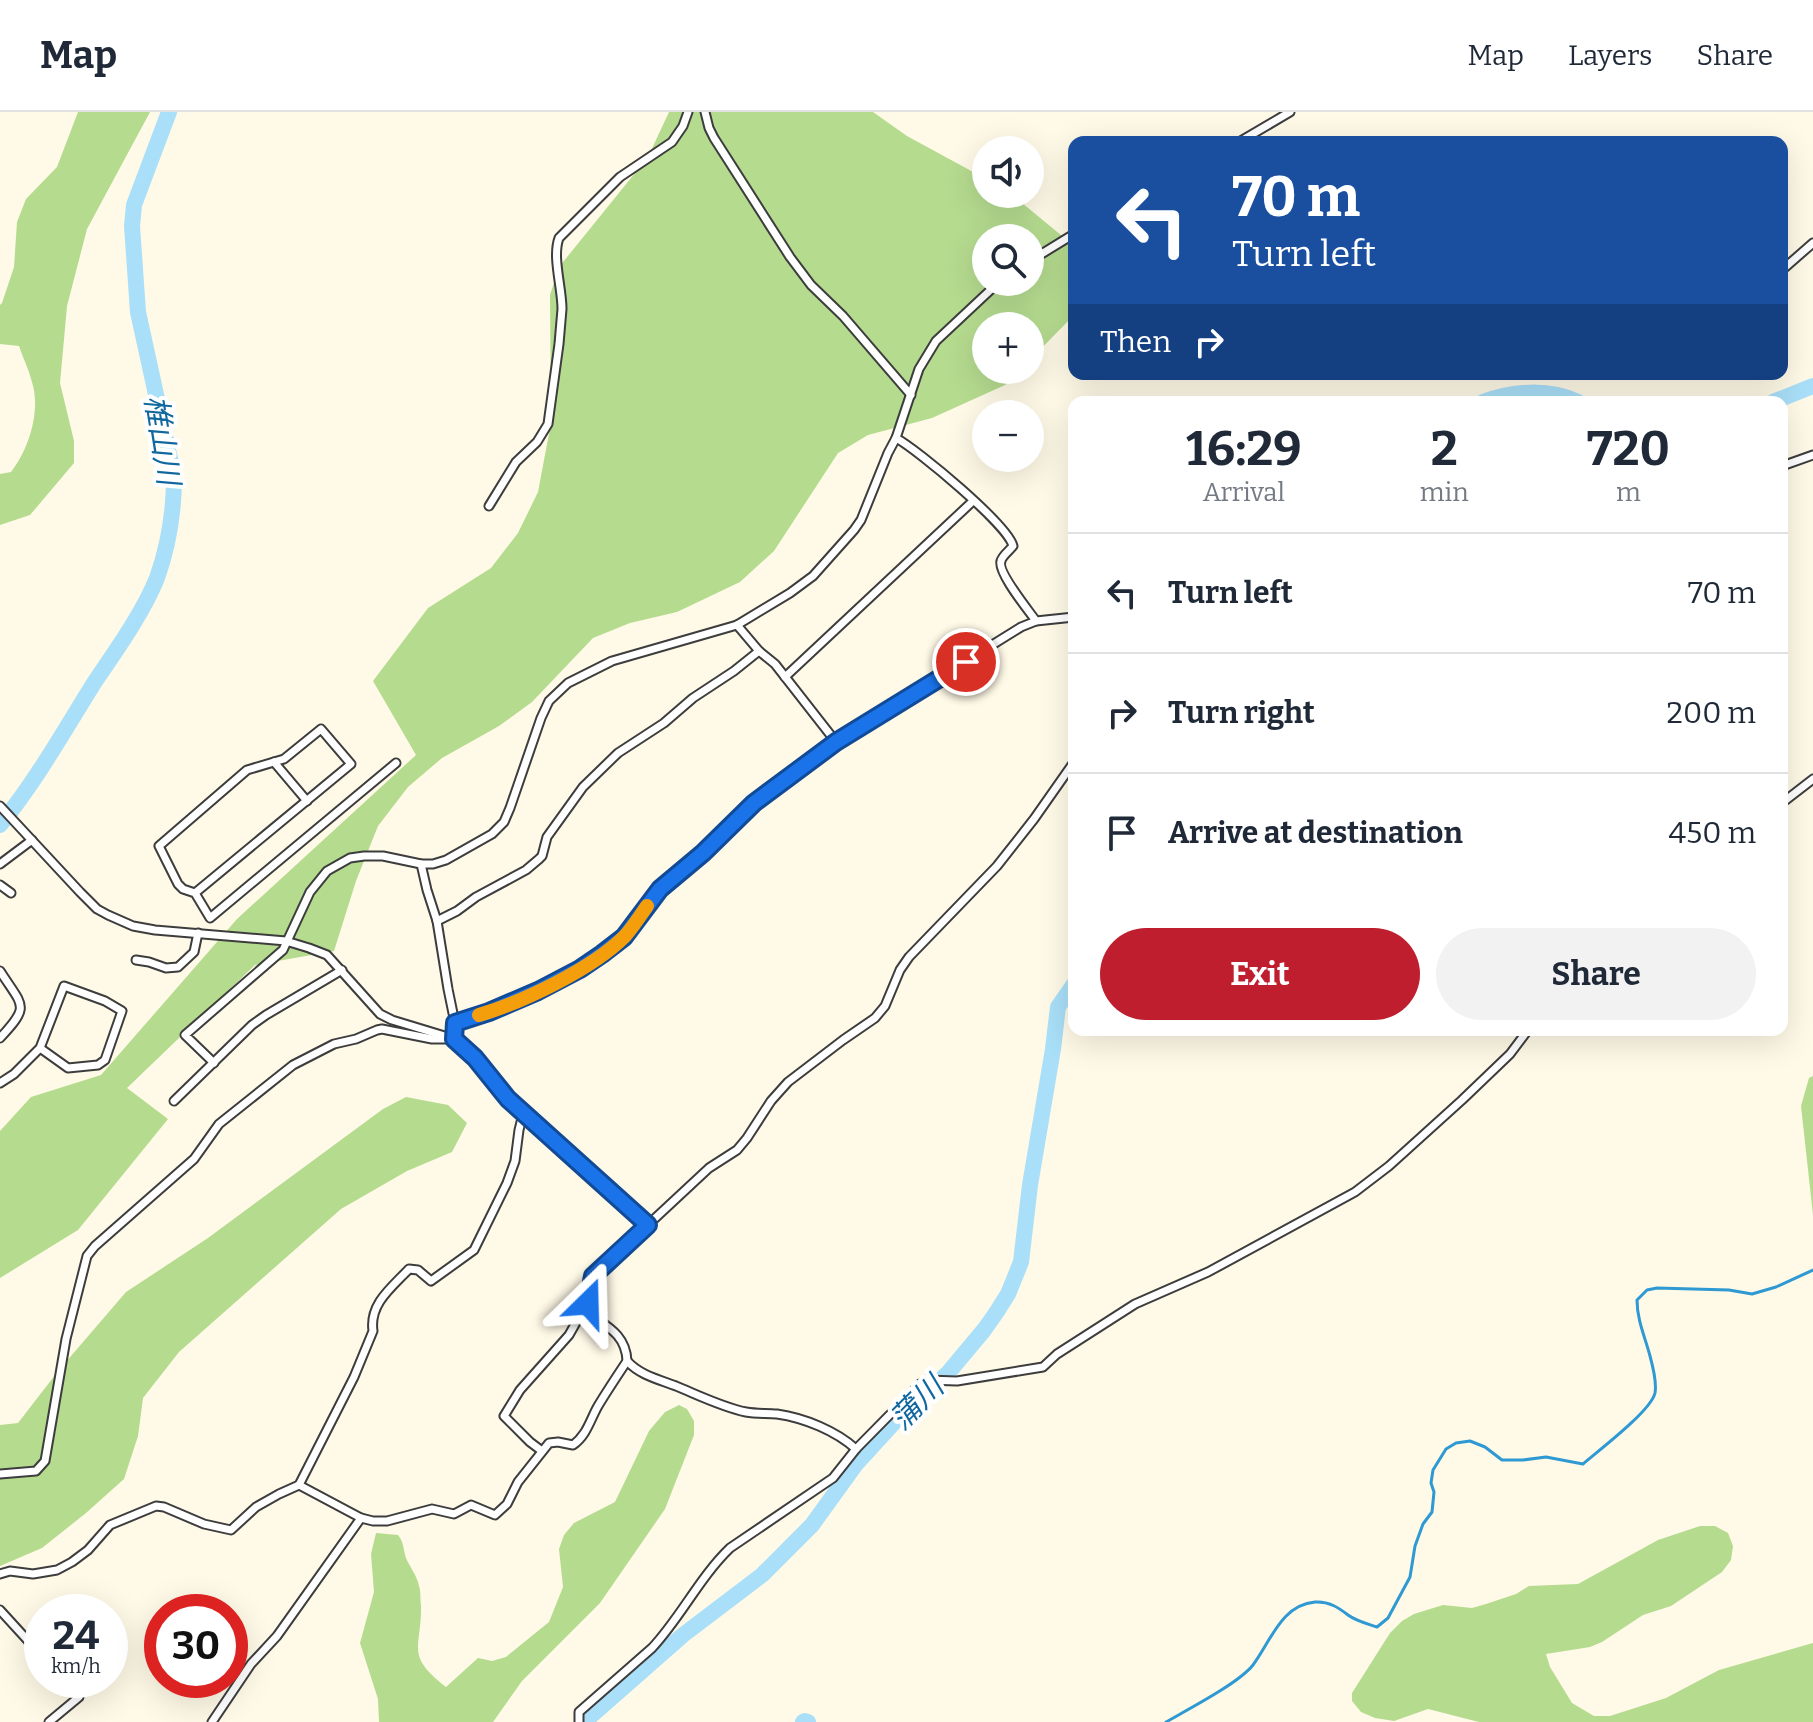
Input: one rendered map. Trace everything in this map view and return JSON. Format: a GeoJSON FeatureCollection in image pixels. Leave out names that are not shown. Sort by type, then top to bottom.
{"type":"FeatureCollection","features":[{"type":"Feature","properties":{"kind":"street"},"geometry":{"type":"LineString","coordinates":[[489,506],[516,462],[542,435],[550,418],[562,309],[556,256],[559,238],[620,177],[672,142],[688,112]]}},
{"type":"Feature","properties":{"kind":"street"},"geometry":{"type":"LineString","coordinates":[[705,112],[714,138],[790,257],[811,285],[843,316],[911,395]]}},
{"type":"Feature","properties":{"kind":"street"},"geometry":{"type":"LineString","coordinates":[[1249,136],[1290,112]]}},
{"type":"Feature","properties":{"kind":"street"},"geometry":{"type":"LineString","coordinates":[[1044,252],[1068,238]]}},
{"type":"Feature","properties":{"kind":"street"},"geometry":{"type":"LineString","coordinates":[[1788,265],[1813,243]]}},
{"type":"Feature","properties":{"kind":"street"},"geometry":{"type":"LineString","coordinates":[[214,1063],[185,1035],[283,950],[310,892],[327,871],[337,864],[364,856],[433,864],[492,834],[504,822],[549,701],[568,683],[612,661],[737,625],[813,576],[861,520],[896,438],[919,369],[936,341],[984,296]]}},
{"type":"Feature","properties":{"kind":"street"},"geometry":{"type":"LineString","coordinates":[[896,438],[918,452],[999,525],[1012,541],[1013,546],[1001,560],[1000,566],[1036,621]]}},
{"type":"Feature","properties":{"kind":"street"},"geometry":{"type":"LineString","coordinates":[[1788,464],[1813,455]]}},
{"type":"Feature","properties":{"kind":"street"},"geometry":{"type":"LineString","coordinates":[[785,677],[973,501]]}},
{"type":"Feature","properties":{"kind":"street"},"geometry":{"type":"LineString","coordinates":[[455,1023],[538,991],[602,954],[624,937],[660,889],[703,853],[754,803],[836,742],[1021,627],[1036,621],[1068,618]]}},
{"type":"Feature","properties":{"kind":"street"},"geometry":{"type":"LineString","coordinates":[[737,625],[775,664],[836,742]]}},
{"type":"Feature","properties":{"kind":"street"},"geometry":{"type":"LineString","coordinates":[[437,921],[526,870],[542,856],[547,837],[583,787],[618,753],[664,723],[693,698],[759,651]]}},
{"type":"Feature","properties":{"kind":"street"},"geometry":{"type":"LineString","coordinates":[[195,893],[351,764],[321,729],[284,759],[247,770],[159,846],[178,884],[195,893],[210,918],[208,934]]}},
{"type":"Feature","properties":{"kind":"street"},"geometry":{"type":"LineString","coordinates":[[274,762],[307,801]]}},
{"type":"Feature","properties":{"kind":"street"},"geometry":{"type":"LineString","coordinates":[[210,918],[396,763]]}},
{"type":"Feature","properties":{"kind":"street"},"geometry":{"type":"LineString","coordinates":[[542,1451],[504,1416],[520,1390],[587,1312],[593,1276],[709,1168],[737,1150],[788,1082],[875,1018],[885,1006],[909,957],[997,866],[1068,771]]}},
{"type":"Feature","properties":{"kind":"street"},"geometry":{"type":"LineString","coordinates":[[1788,798],[1813,779]]}},
{"type":"Feature","properties":{"kind":"street"},"geometry":{"type":"LineString","coordinates":[[0,806],[80,892],[108,915],[133,926],[173,932],[286,941],[327,955],[380,1014],[454,1039],[523,1114],[648,1225]]}},
{"type":"Feature","properties":{"kind":"street"},"geometry":{"type":"LineString","coordinates":[[0,864],[29,838]]}},
{"type":"Feature","properties":{"kind":"street"},"geometry":{"type":"LineString","coordinates":[[421,864],[437,921],[455,1023],[454,1039]]}},
{"type":"Feature","properties":{"kind":"street"},"geometry":{"type":"LineString","coordinates":[[0,885],[11,893]]}},
{"type":"Feature","properties":{"kind":"street"},"geometry":{"type":"LineString","coordinates":[[136,960],[166,968],[178,967],[194,952],[198,933]]}},
{"type":"Feature","properties":{"kind":"street"},"geometry":{"type":"LineString","coordinates":[[174,1101],[252,1025],[342,970]]}},
{"type":"Feature","properties":{"kind":"street"},"geometry":{"type":"LineString","coordinates":[[0,971],[22,1009],[0,1038]]}},
{"type":"Feature","properties":{"kind":"street"},"geometry":{"type":"LineString","coordinates":[[0,1083],[14,1074],[40,1048],[64,986],[105,1001],[122,1011],[105,1060],[98,1065],[68,1068],[40,1048]]}},
{"type":"Feature","properties":{"kind":"street"},"geometry":{"type":"LineString","coordinates":[[0,1474],[36,1471],[45,1461],[66,1339],[87,1256],[194,1159],[219,1124],[281,1073],[334,1044],[382,1029],[432,1039],[454,1039]]}},
{"type":"Feature","properties":{"kind":"street"},"geometry":{"type":"LineString","coordinates":[[579,1722],[579,1712],[663,1636],[703,1579],[730,1548],[833,1478],[856,1449],[926,1380],[957,1381],[1043,1367],[1057,1354],[1135,1304],[1208,1272],[1355,1192],[1389,1166],[1462,1100],[1510,1054],[1524,1036]]}},
{"type":"Feature","properties":{"kind":"street"},"geometry":{"type":"LineString","coordinates":[[0,1574],[57,1570],[88,1550],[110,1525],[156,1506],[204,1524],[231,1530],[256,1507],[299,1485],[359,1364],[373,1331],[377,1304],[381,1298],[409,1269],[418,1270],[431,1281],[474,1250],[515,1161],[523,1114]]}},
{"type":"Feature","properties":{"kind":"street"},"geometry":{"type":"LineString","coordinates":[[587,1312],[617,1334],[624,1343],[627,1361],[635,1370],[745,1412],[779,1414],[817,1426],[843,1438],[856,1449]]}},
{"type":"Feature","properties":{"kind":"street"},"geometry":{"type":"LineString","coordinates":[[299,1485],[361,1518],[387,1521],[432,1509],[454,1514],[471,1505],[495,1515],[507,1504],[518,1482],[549,1443],[573,1445],[579,1441],[627,1361]]}},
{"type":"Feature","properties":{"kind":"street"},"geometry":{"type":"LineString","coordinates":[[212,1722],[251,1664],[277,1636],[361,1518]]}},
{"type":"Feature","properties":{"kind":"street"},"geometry":{"type":"LineString","coordinates":[[0,1610],[24,1636]]}},
{"type":"Feature","properties":{"kind":"street"},"geometry":{"type":"LineString","coordinates":[[49,1722],[78,1698]]}},
{"type":"Feature","properties":{"kind":"green space"},"geometry":{"type":"Polygon","coordinates":[[[78,112],[150,112],[87,229],[67,306],[60,383],[74,441],[74,463],[30,515],[0,525],[0,474],[11,472],[23,452],[32,429],[35,405],[32,382],[19,346],[0,344],[0,305],[14,267],[17,222],[26,199],[57,167],[78,112]]]}},
{"type":"Feature","properties":{"kind":"green space"},"geometry":{"type":"Polygon","coordinates":[[[669,112],[873,112],[907,136],[972,171],[972,208],[1028,208],[1068,241],[1068,321],[1044,346],[1044,312],[972,312],[972,384],[1005,385],[932,418],[868,435],[838,453],[774,551],[740,582],[677,612],[630,623],[593,638],[532,702],[499,726],[442,758],[408,787],[378,826],[356,881],[334,951],[255,965],[127,1088],[168,1119],[78,1230],[0,1278],[0,1131],[31,1097],[101,1075],[237,919],[416,755],[373,681],[428,608],[491,568],[518,533],[538,492],[551,423],[550,295],[559,267],[648,157],[669,112]]]}},
{"type":"Feature","properties":{"kind":"green space"},"geometry":{"type":"Polygon","coordinates":[[[1813,1076],[1813,1215],[1801,1106],[1809,1078],[1813,1076]]]}},
{"type":"Feature","properties":{"kind":"green space"},"geometry":{"type":"Polygon","coordinates":[[[406,1097],[448,1105],[467,1123],[452,1152],[407,1171],[341,1209],[179,1352],[143,1398],[138,1436],[124,1479],[42,1548],[0,1566],[0,1425],[18,1423],[126,1292],[208,1238],[383,1109],[406,1097]]]}},
{"type":"Feature","properties":{"kind":"green space"},"geometry":{"type":"Polygon","coordinates":[[[679,1405],[687,1409],[694,1421],[694,1435],[665,1509],[600,1603],[522,1681],[493,1722],[379,1722],[378,1699],[360,1643],[374,1592],[371,1554],[376,1533],[398,1535],[401,1540],[420,1591],[420,1658],[446,1687],[478,1658],[492,1661],[506,1657],[549,1622],[563,1587],[559,1549],[564,1535],[574,1523],[615,1502],[649,1431],[665,1412],[679,1405]]]}},
{"type":"Feature","properties":{"kind":"green space"},"geometry":{"type":"Polygon","coordinates":[[[1700,1526],[1715,1526],[1728,1533],[1733,1546],[1731,1560],[1722,1572],[1671,1606],[1643,1615],[1602,1642],[1546,1654],[1550,1667],[1572,1703],[1594,1716],[1610,1716],[1666,1698],[1719,1670],[1813,1643],[1813,1722],[1479,1722],[1428,1709],[1394,1721],[1361,1712],[1352,1701],[1352,1693],[1390,1633],[1414,1614],[1443,1605],[1472,1608],[1516,1594],[1529,1586],[1578,1584],[1658,1540],[1700,1526]]]}},
{"type":"Feature","properties":{"kind":"waterway","name":"椎山川"},"geometry":{"type":"LineString","coordinates":[[0,825],[38,773],[136,618],[157,578],[164,554],[172,515],[174,477],[138,312],[132,226],[134,205],[169,112]]}},
{"type":"Feature","properties":{"kind":"waterway","name":"蒲川"},"geometry":{"type":"LineString","coordinates":[[1788,396],[1813,386]]}},
{"type":"Feature","properties":{"kind":"waterway","name":"蒲川"},"geometry":{"type":"LineString","coordinates":[[1503,396],[1530,393],[1559,396]]}},
{"type":"Feature","properties":{"kind":"waterway","name":"蒲川"},"geometry":{"type":"LineString","coordinates":[[584,1722],[683,1635],[762,1575],[812,1525],[856,1464],[899,1417],[948,1373],[996,1313],[1008,1294],[1021,1262],[1058,1007],[1068,993]]}},
{"type":"Feature","properties":{"kind":"waterway"},"geometry":{"type":"LineString","coordinates":[[1166,1722],[1246,1672],[1285,1617],[1303,1605],[1315,1602],[1329,1604],[1377,1627],[1388,1618],[1410,1577],[1415,1546],[1423,1524],[1432,1512],[1433,1470],[1446,1449],[1456,1443],[1470,1441],[1485,1447],[1502,1460],[1546,1457],[1583,1464],[1623,1430],[1644,1410],[1655,1393],[1653,1370],[1637,1307],[1637,1300],[1647,1290],[1729,1290],[1752,1294],[1813,1270]]}},
{"type":"Feature","properties":{"kind":"waterway"},"geometry":{"type":"LineString","coordinates":[[803,1722],[808,1722]]}},
{"type":"Feature","properties":{"kind":"slow traffic"},"geometry":{"type":"LineString","coordinates":[[479,1015],[538,991],[580,969],[624,937],[647,906]]}},
{"type":"Feature","properties":{"kind":"route"},"geometry":{"type":"LineString","coordinates":[[588,1303],[593,1276],[648,1225],[508,1099],[475,1058],[454,1039],[455,1023],[538,991],[602,954],[624,937],[660,889],[703,853],[754,803],[836,742],[966,662]]}}]}
